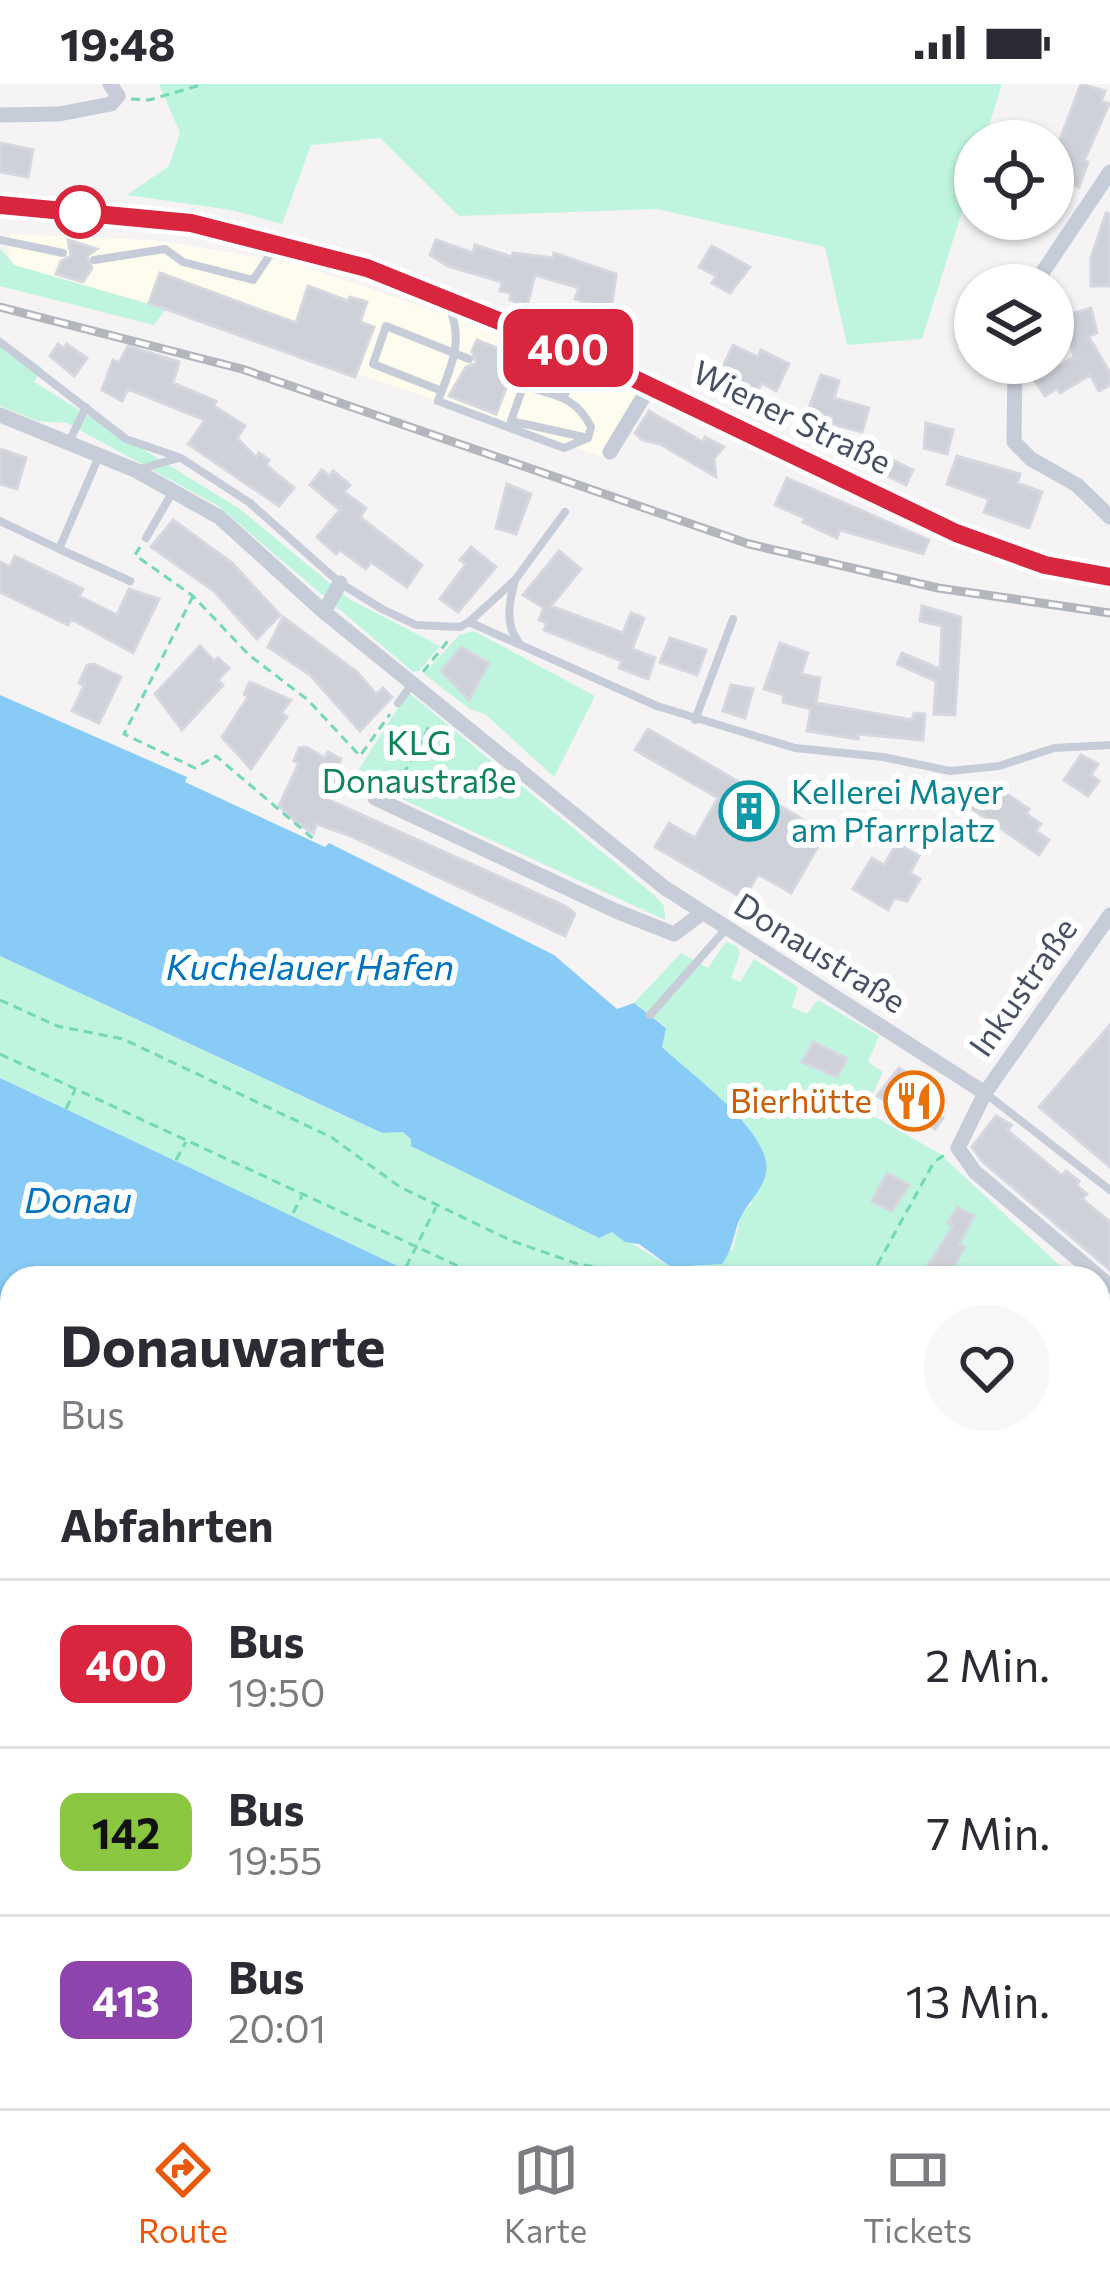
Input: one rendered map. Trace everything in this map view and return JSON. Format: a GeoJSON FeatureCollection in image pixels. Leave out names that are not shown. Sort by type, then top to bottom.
{"type":"FeatureCollection","features":[{"type":"Feature","properties":{"kind":"main road","name":"Wiener Straße"},"geometry":{"type":"LineString","coordinates":[[0,206],[174,220],[279,242],[367,268],[589,357],[956,533],[1045,565],[1110,578]]}},
{"type":"Feature","properties":{"kind":"street"},"geometry":{"type":"LineString","coordinates":[[0,115],[59,114],[111,104],[118,96],[110,84]]}},
{"type":"Feature","properties":{"kind":"street"},"geometry":{"type":"LineString","coordinates":[[1048,264],[1110,172]]}},
{"type":"Feature","properties":{"kind":"street"},"geometry":{"type":"LineString","coordinates":[[1015,384],[1014,442],[1031,459],[1077,485],[1110,517]]}},
{"type":"Feature","properties":{"kind":"street"},"geometry":{"type":"LineString","coordinates":[[610,452],[650,386]]}},
{"type":"Feature","properties":{"kind":"street"},"geometry":{"type":"LineString","coordinates":[[0,415],[135,470],[219,518],[324,612],[701,914]]}},
{"type":"Feature","properties":{"kind":"street"},"geometry":{"type":"LineString","coordinates":[[324,612],[340,583]]}},
{"type":"Feature","properties":{"kind":"street","name":"Donaustraße"},"geometry":{"type":"LineString","coordinates":[[375,798],[674,934],[701,914],[986,1093]]}},
{"type":"Feature","properties":{"kind":"street","name":"Inkustraße"},"geometry":{"type":"LineString","coordinates":[[986,1093],[1110,915]]}},
{"type":"Feature","properties":{"kind":"street"},"geometry":{"type":"LineString","coordinates":[[986,1093],[958,1148],[962,1159],[1086,1266]]}},
{"type":"Feature","properties":{"kind":"lane"},"geometry":{"type":"LineString","coordinates":[[165,249],[174,220]]}},
{"type":"Feature","properties":{"kind":"lane"},"geometry":{"type":"LineString","coordinates":[[0,240],[63,253]]}},
{"type":"Feature","properties":{"kind":"lane"},"geometry":{"type":"LineString","coordinates":[[94,260],[165,249],[184,262],[253,280],[279,242]]}},
{"type":"Feature","properties":{"kind":"lane"},"geometry":{"type":"LineString","coordinates":[[445,298],[458,329],[456,352],[439,400],[564,448],[588,438]]}},
{"type":"Feature","properties":{"kind":"lane"},"geometry":{"type":"LineString","coordinates":[[442,391],[373,364],[386,326],[469,359]]}},
{"type":"Feature","properties":{"kind":"lane"},"geometry":{"type":"LineString","coordinates":[[0,342],[126,439],[181,458],[250,503],[340,583],[416,625],[465,624],[695,720],[795,748],[883,757],[950,771],[999,766],[1054,748],[1110,745]]}},
{"type":"Feature","properties":{"kind":"lane"},"geometry":{"type":"LineString","coordinates":[[564,395],[589,357]]}},
{"type":"Feature","properties":{"kind":"lane"},"geometry":{"type":"LineString","coordinates":[[509,380],[564,395],[586,418],[591,427],[588,438]]}},
{"type":"Feature","properties":{"kind":"lane"},"geometry":{"type":"LineString","coordinates":[[523,387],[511,422],[588,438]]}},
{"type":"Feature","properties":{"kind":"lane"},"geometry":{"type":"LineString","coordinates":[[69,442],[86,407]]}},
{"type":"Feature","properties":{"kind":"lane"},"geometry":{"type":"LineString","coordinates":[[59,549],[99,454]]}},
{"type":"Feature","properties":{"kind":"lane"},"geometry":{"type":"LineString","coordinates":[[135,470],[181,458]]}},
{"type":"Feature","properties":{"kind":"lane"},"geometry":{"type":"LineString","coordinates":[[146,538],[173,491]]}},
{"type":"Feature","properties":{"kind":"lane"},"geometry":{"type":"LineString","coordinates":[[465,624],[515,580],[565,512]]}},
{"type":"Feature","properties":{"kind":"lane"},"geometry":{"type":"LineString","coordinates":[[0,521],[130,581]]}},
{"type":"Feature","properties":{"kind":"lane"},"geometry":{"type":"LineString","coordinates":[[515,580],[509,605],[511,633],[525,650]]}},
{"type":"Feature","properties":{"kind":"lane"},"geometry":{"type":"LineString","coordinates":[[695,720],[733,620]]}},
{"type":"Feature","properties":{"kind":"lane"},"geometry":{"type":"LineString","coordinates":[[398,703],[413,683]]}},
{"type":"Feature","properties":{"kind":"lane"},"geometry":{"type":"LineString","coordinates":[[650,1015],[725,930]]}},
{"type":"Feature","properties":{"kind":"lane"},"geometry":{"type":"LineString","coordinates":[[986,1093],[1110,1190]]}},
{"type":"Feature","properties":{"kind":"path"},"geometry":{"type":"LineString","coordinates":[[149,100],[204,84]]}},
{"type":"Feature","properties":{"kind":"path"},"geometry":{"type":"LineString","coordinates":[[146,538],[135,555],[193,596],[249,655],[308,700],[360,756],[398,703]]}},
{"type":"Feature","properties":{"kind":"path"},"geometry":{"type":"LineString","coordinates":[[193,596],[124,734],[195,768],[217,756],[317,842]]}},
{"type":"Feature","properties":{"kind":"path"},"geometry":{"type":"LineString","coordinates":[[413,683],[465,624]]}},
{"type":"Feature","properties":{"kind":"path"},"geometry":{"type":"LineString","coordinates":[[398,785],[433,719]]}},
{"type":"Feature","properties":{"kind":"path"},"geometry":{"type":"LineString","coordinates":[[0,1000],[57,1026],[123,1039],[331,1136],[400,1187],[512,1241],[590,1266]]}},
{"type":"Feature","properties":{"kind":"path"},"geometry":{"type":"LineString","coordinates":[[0,1054],[458,1266]]}},
{"type":"Feature","properties":{"kind":"path"},"geometry":{"type":"LineString","coordinates":[[66,1108],[75,1089]]}},
{"type":"Feature","properties":{"kind":"path"},"geometry":{"type":"LineString","coordinates":[[176,1160],[187,1140]]}},
{"type":"Feature","properties":{"kind":"path"},"geometry":{"type":"LineString","coordinates":[[877,1266],[934,1162],[958,1148]]}},
{"type":"Feature","properties":{"kind":"path"},"geometry":{"type":"LineString","coordinates":[[292,1214],[303,1194]]}},
{"type":"Feature","properties":{"kind":"path"},"geometry":{"type":"LineString","coordinates":[[407,1266],[437,1205]]}},
{"type":"Feature","properties":{"kind":"shaded area"},"geometry":{"type":"Polygon","coordinates":[[[10,234],[154,240],[294,263],[516,338],[643,394],[603,457],[166,309],[14,265],[8,252],[10,234]]]}},
{"type":"Feature","properties":{"kind":"green space"},"geometry":{"type":"Polygon","coordinates":[[[159,84],[1002,84],[991,120],[954,120],[954,237],[922,339],[847,345],[825,247],[657,209],[459,216],[380,138],[311,145],[282,224],[231,210],[127,195],[169,166],[180,133],[159,84]]]}},
{"type":"Feature","properties":{"kind":"green space"},"geometry":{"type":"Polygon","coordinates":[[[0,248],[14,265],[166,309],[154,325],[0,286],[0,248]]]}},
{"type":"Feature","properties":{"kind":"green space"},"geometry":{"type":"Polygon","coordinates":[[[0,338],[42,368],[34,382],[240,509],[349,599],[440,646],[413,672],[218,506],[67,423],[38,421],[0,406],[0,338]]]}},
{"type":"Feature","properties":{"kind":"green space"},"geometry":{"type":"Polygon","coordinates":[[[474,631],[595,696],[554,777],[485,714],[470,709],[424,674],[459,635],[474,631]]]}},
{"type":"Feature","properties":{"kind":"green space","name":"KLG Donaustraße"},"geometry":{"type":"Polygon","coordinates":[[[408,692],[654,895],[664,906],[665,920],[354,777],[408,692]]]}},
{"type":"Feature","properties":{"kind":"green space"},"geometry":{"type":"Polygon","coordinates":[[[726,942],[737,946],[740,954],[731,978],[740,982],[754,959],[798,987],[792,1007],[807,1014],[818,1000],[879,1036],[868,1062],[883,1072],[865,1111],[940,1154],[1060,1266],[689,1266],[707,1265],[733,1249],[741,1215],[752,1203],[662,1046],[666,1027],[634,1003],[681,953],[708,968],[726,942]]]}},
{"type":"Feature","properties":{"kind":"green space"},"geometry":{"type":"Polygon","coordinates":[[[0,956],[381,1133],[403,1132],[599,1238],[612,1232],[669,1266],[398,1266],[0,1078],[0,956]]]}},
{"type":"Feature","properties":{"kind":"water","name":"Kuchelauer Hafen"},"geometry":{"type":"Polygon","coordinates":[[[0,695],[187,777],[185,782],[325,847],[329,843],[554,955],[617,1009],[634,1003],[666,1028],[662,1047],[757,1140],[766,1173],[722,1264],[670,1266],[639,1244],[625,1242],[612,1232],[599,1238],[411,1146],[403,1132],[382,1133],[0,956],[0,695]]]}},
{"type":"Feature","properties":{"kind":"water","name":"Donau"},"geometry":{"type":"Polygon","coordinates":[[[0,1078],[398,1266],[0,1266],[0,1078]]]}},
{"type":"Feature","properties":{"kind":"building"},"geometry":{"type":"Polygon","coordinates":[[[1081,84],[1105,91],[1101,101],[1109,104],[1084,161],[1088,162],[1079,187],[1074,185],[1074,120],[1067,120],[1081,84]]]}},
{"type":"Feature","properties":{"kind":"building"},"geometry":{"type":"Polygon","coordinates":[[[0,143],[33,150],[28,177],[0,172],[0,143]]]}},
{"type":"Feature","properties":{"kind":"building"},"geometry":{"type":"Polygon","coordinates":[[[1106,213],[1110,214],[1110,286],[1091,286],[1091,258],[1106,213]]]}},
{"type":"Feature","properties":{"kind":"building"},"geometry":{"type":"Polygon","coordinates":[[[68,240],[97,249],[87,256],[92,268],[83,282],[56,274],[61,261],[71,256],[68,240]]]}},
{"type":"Feature","properties":{"kind":"building"},"geometry":{"type":"Polygon","coordinates":[[[436,240],[473,253],[475,245],[512,257],[513,253],[553,258],[554,253],[616,274],[611,313],[575,299],[579,288],[535,275],[527,306],[510,300],[511,293],[500,291],[502,282],[448,266],[430,255],[436,240]]]}},
{"type":"Feature","properties":{"kind":"building"},"geometry":{"type":"Polygon","coordinates":[[[712,246],[750,267],[730,293],[712,283],[716,276],[699,267],[712,246]]]}},
{"type":"Feature","properties":{"kind":"building"},"geometry":{"type":"Polygon","coordinates":[[[160,273],[296,323],[308,286],[348,301],[350,297],[367,302],[360,322],[374,327],[355,377],[149,303],[160,273]]]}},
{"type":"Feature","properties":{"kind":"building"},"geometry":{"type":"Polygon","coordinates":[[[1091,308],[1097,333],[1088,336],[1110,373],[1110,385],[1099,391],[1090,375],[1060,393],[1057,388],[1045,396],[1037,384],[1074,384],[1074,313],[1091,308]]]}},
{"type":"Feature","properties":{"kind":"building"},"geometry":{"type":"Polygon","coordinates":[[[477,340],[519,357],[512,372],[501,378],[506,388],[496,414],[449,396],[466,367],[476,363],[472,351],[477,340]]]}},
{"type":"Feature","properties":{"kind":"building"},"geometry":{"type":"Polygon","coordinates":[[[58,344],[64,348],[67,344],[87,358],[74,376],[50,356],[58,344]]]}},
{"type":"Feature","properties":{"kind":"building"},"geometry":{"type":"Polygon","coordinates":[[[733,345],[758,357],[761,350],[789,364],[776,391],[762,383],[753,398],[742,393],[745,387],[719,375],[733,345]]]}},
{"type":"Feature","properties":{"kind":"building"},"geometry":{"type":"Polygon","coordinates":[[[128,346],[179,362],[173,383],[216,401],[214,406],[245,426],[237,438],[256,457],[259,453],[269,460],[266,465],[294,488],[279,506],[188,444],[205,420],[128,389],[122,401],[102,390],[113,360],[119,363],[128,346]]]}},
{"type":"Feature","properties":{"kind":"building"},"geometry":{"type":"Polygon","coordinates":[[[821,375],[839,381],[834,398],[869,408],[862,432],[808,411],[821,375]]]}},
{"type":"Feature","properties":{"kind":"building"},"geometry":{"type":"Polygon","coordinates":[[[649,411],[703,442],[705,437],[724,447],[714,458],[716,477],[660,444],[642,440],[635,433],[649,411]]]}},
{"type":"Feature","properties":{"kind":"building"},"geometry":{"type":"Polygon","coordinates":[[[926,423],[953,430],[947,454],[924,448],[926,423]]]}},
{"type":"Feature","properties":{"kind":"building"},"geometry":{"type":"Polygon","coordinates":[[[0,449],[26,458],[17,489],[0,484],[0,449]]]}},
{"type":"Feature","properties":{"kind":"building"},"geometry":{"type":"Polygon","coordinates":[[[870,449],[913,470],[906,485],[863,464],[870,449]]]}},
{"type":"Feature","properties":{"kind":"building"},"geometry":{"type":"Polygon","coordinates":[[[957,456],[1020,474],[1017,483],[1042,492],[1029,528],[984,512],[989,499],[947,484],[957,456]]]}},
{"type":"Feature","properties":{"kind":"building"},"geometry":{"type":"Polygon","coordinates":[[[322,470],[329,476],[333,471],[350,485],[344,492],[366,508],[360,517],[422,565],[407,587],[371,562],[366,569],[340,550],[336,554],[317,537],[340,510],[310,485],[322,470]]]}},
{"type":"Feature","properties":{"kind":"building"},"geometry":{"type":"Polygon","coordinates":[[[787,478],[929,540],[923,554],[840,530],[837,538],[803,522],[805,518],[775,505],[787,478]]]}},
{"type":"Feature","properties":{"kind":"building"},"geometry":{"type":"Polygon","coordinates":[[[507,484],[531,494],[516,534],[496,528],[507,484]]]}},
{"type":"Feature","properties":{"kind":"building"},"geometry":{"type":"Polygon","coordinates":[[[173,520],[232,563],[280,615],[257,639],[214,591],[151,547],[173,520]]]}},
{"type":"Feature","properties":{"kind":"building"},"geometry":{"type":"Polygon","coordinates":[[[471,547],[496,567],[458,612],[440,599],[466,564],[460,560],[471,547]]]}},
{"type":"Feature","properties":{"kind":"building"},"geometry":{"type":"Polygon","coordinates":[[[559,551],[581,569],[551,606],[623,633],[631,613],[644,618],[632,649],[655,658],[648,679],[619,668],[622,661],[544,630],[547,623],[539,620],[544,608],[523,595],[559,551]]]}},
{"type":"Feature","properties":{"kind":"building"},"geometry":{"type":"Polygon","coordinates":[[[15,556],[83,589],[79,596],[117,615],[129,589],[159,599],[133,653],[71,619],[68,625],[0,592],[0,562],[10,567],[15,556]]]}},
{"type":"Feature","properties":{"kind":"building"},"geometry":{"type":"Polygon","coordinates":[[[922,606],[961,617],[955,715],[934,714],[936,681],[897,664],[902,653],[940,669],[942,626],[920,621],[922,606]]]}},
{"type":"Feature","properties":{"kind":"building"},"geometry":{"type":"Polygon","coordinates":[[[283,617],[357,672],[376,694],[383,688],[392,697],[360,731],[310,675],[268,647],[283,617]]]}},
{"type":"Feature","properties":{"kind":"building"},"geometry":{"type":"Polygon","coordinates":[[[670,638],[706,650],[697,675],[660,662],[670,638]]]}},
{"type":"Feature","properties":{"kind":"building"},"geometry":{"type":"Polygon","coordinates":[[[780,643],[808,653],[801,674],[820,678],[816,703],[912,720],[914,713],[925,714],[923,740],[858,734],[858,739],[807,731],[811,709],[783,702],[784,695],[764,689],[780,643]]]}},
{"type":"Feature","properties":{"kind":"building"},"geometry":{"type":"Polygon","coordinates":[[[200,646],[229,668],[218,680],[223,685],[182,730],[155,694],[200,646]]]}},
{"type":"Feature","properties":{"kind":"building"},"geometry":{"type":"Polygon","coordinates":[[[461,647],[489,663],[469,700],[441,671],[461,647]]]}},
{"type":"Feature","properties":{"kind":"building"},"geometry":{"type":"Polygon","coordinates":[[[87,665],[121,677],[99,723],[72,711],[84,686],[79,683],[87,665]]]}},
{"type":"Feature","properties":{"kind":"building"},"geometry":{"type":"Polygon","coordinates":[[[250,682],[291,700],[281,713],[287,717],[251,769],[222,737],[248,697],[244,694],[250,682]]]}},
{"type":"Feature","properties":{"kind":"building"},"geometry":{"type":"Polygon","coordinates":[[[731,685],[753,689],[745,718],[723,711],[731,685]]]}},
{"type":"Feature","properties":{"kind":"building","name":"Kellerei Mayer am Pfarrplatz"},"geometry":{"type":"Polygon","coordinates":[[[648,729],[826,833],[791,893],[758,874],[744,899],[655,847],[669,823],[695,838],[718,798],[635,750],[648,729]]]}},
{"type":"Feature","properties":{"kind":"building"},"geometry":{"type":"Polygon","coordinates":[[[299,748],[325,758],[328,752],[341,759],[335,775],[341,777],[329,800],[567,907],[575,914],[565,936],[348,835],[317,824],[313,833],[298,824],[279,806],[299,763],[294,761],[299,748]]]}},
{"type":"Feature","properties":{"kind":"building"},"geometry":{"type":"Polygon","coordinates":[[[1081,755],[1098,764],[1091,775],[1099,781],[1088,796],[1064,780],[1081,755]]]}},
{"type":"Feature","properties":{"kind":"building"},"geometry":{"type":"Polygon","coordinates":[[[942,788],[994,803],[1002,791],[1029,809],[1026,814],[1041,824],[1036,831],[1049,840],[1039,855],[942,788]]]}},
{"type":"Feature","properties":{"kind":"building"},"geometry":{"type":"Polygon","coordinates":[[[897,843],[919,856],[910,873],[920,879],[907,901],[894,898],[888,910],[853,889],[872,858],[884,865],[897,843]]]}},
{"type":"Feature","properties":{"kind":"building"},"geometry":{"type":"Polygon","coordinates":[[[1110,1025],[1110,1167],[1039,1107],[1110,1025]]]}},
{"type":"Feature","properties":{"kind":"building"},"geometry":{"type":"Polygon","coordinates":[[[813,1042],[847,1059],[837,1077],[802,1062],[813,1042]]]}},
{"type":"Feature","properties":{"kind":"building"},"geometry":{"type":"Polygon","coordinates":[[[899,1068],[911,1076],[906,1082],[924,1094],[918,1101],[943,1118],[935,1129],[893,1099],[891,1103],[877,1096],[899,1068]]]}},
{"type":"Feature","properties":{"kind":"building"},"geometry":{"type":"Polygon","coordinates":[[[996,1116],[1012,1125],[1007,1130],[1062,1176],[1066,1171],[1079,1181],[1076,1185],[1087,1194],[1082,1199],[1110,1222],[1110,1266],[983,1162],[972,1147],[996,1116]]]}},
{"type":"Feature","properties":{"kind":"building"},"geometry":{"type":"Polygon","coordinates":[[[887,1173],[909,1185],[892,1211],[872,1201],[887,1173]]]}},
{"type":"Feature","properties":{"kind":"building"},"geometry":{"type":"Polygon","coordinates":[[[957,1207],[974,1216],[954,1266],[928,1266],[953,1226],[948,1223],[957,1207]]]}},
{"type":"Feature","properties":{"kind":"railway"},"geometry":{"type":"LineString","coordinates":[[0,307],[242,369],[749,544],[938,588],[1110,613]]}},
{"type":"Feature","properties":{"kind":"bus line","name":"400"},"geometry":{"type":"LineString","coordinates":[[0,205],[191,223],[367,268],[514,323],[956,533],[1045,565],[1110,577]]}},
{"type":"Feature","properties":{"kind":"place","name":"Kellerei Mayer am Pfarrplatz"},"geometry":{"type":"Point","coordinates":[749,811]}},
{"type":"Feature","properties":{"kind":"place","name":"Bierhütte"},"geometry":{"type":"Point","coordinates":[914,1101]}}]}
